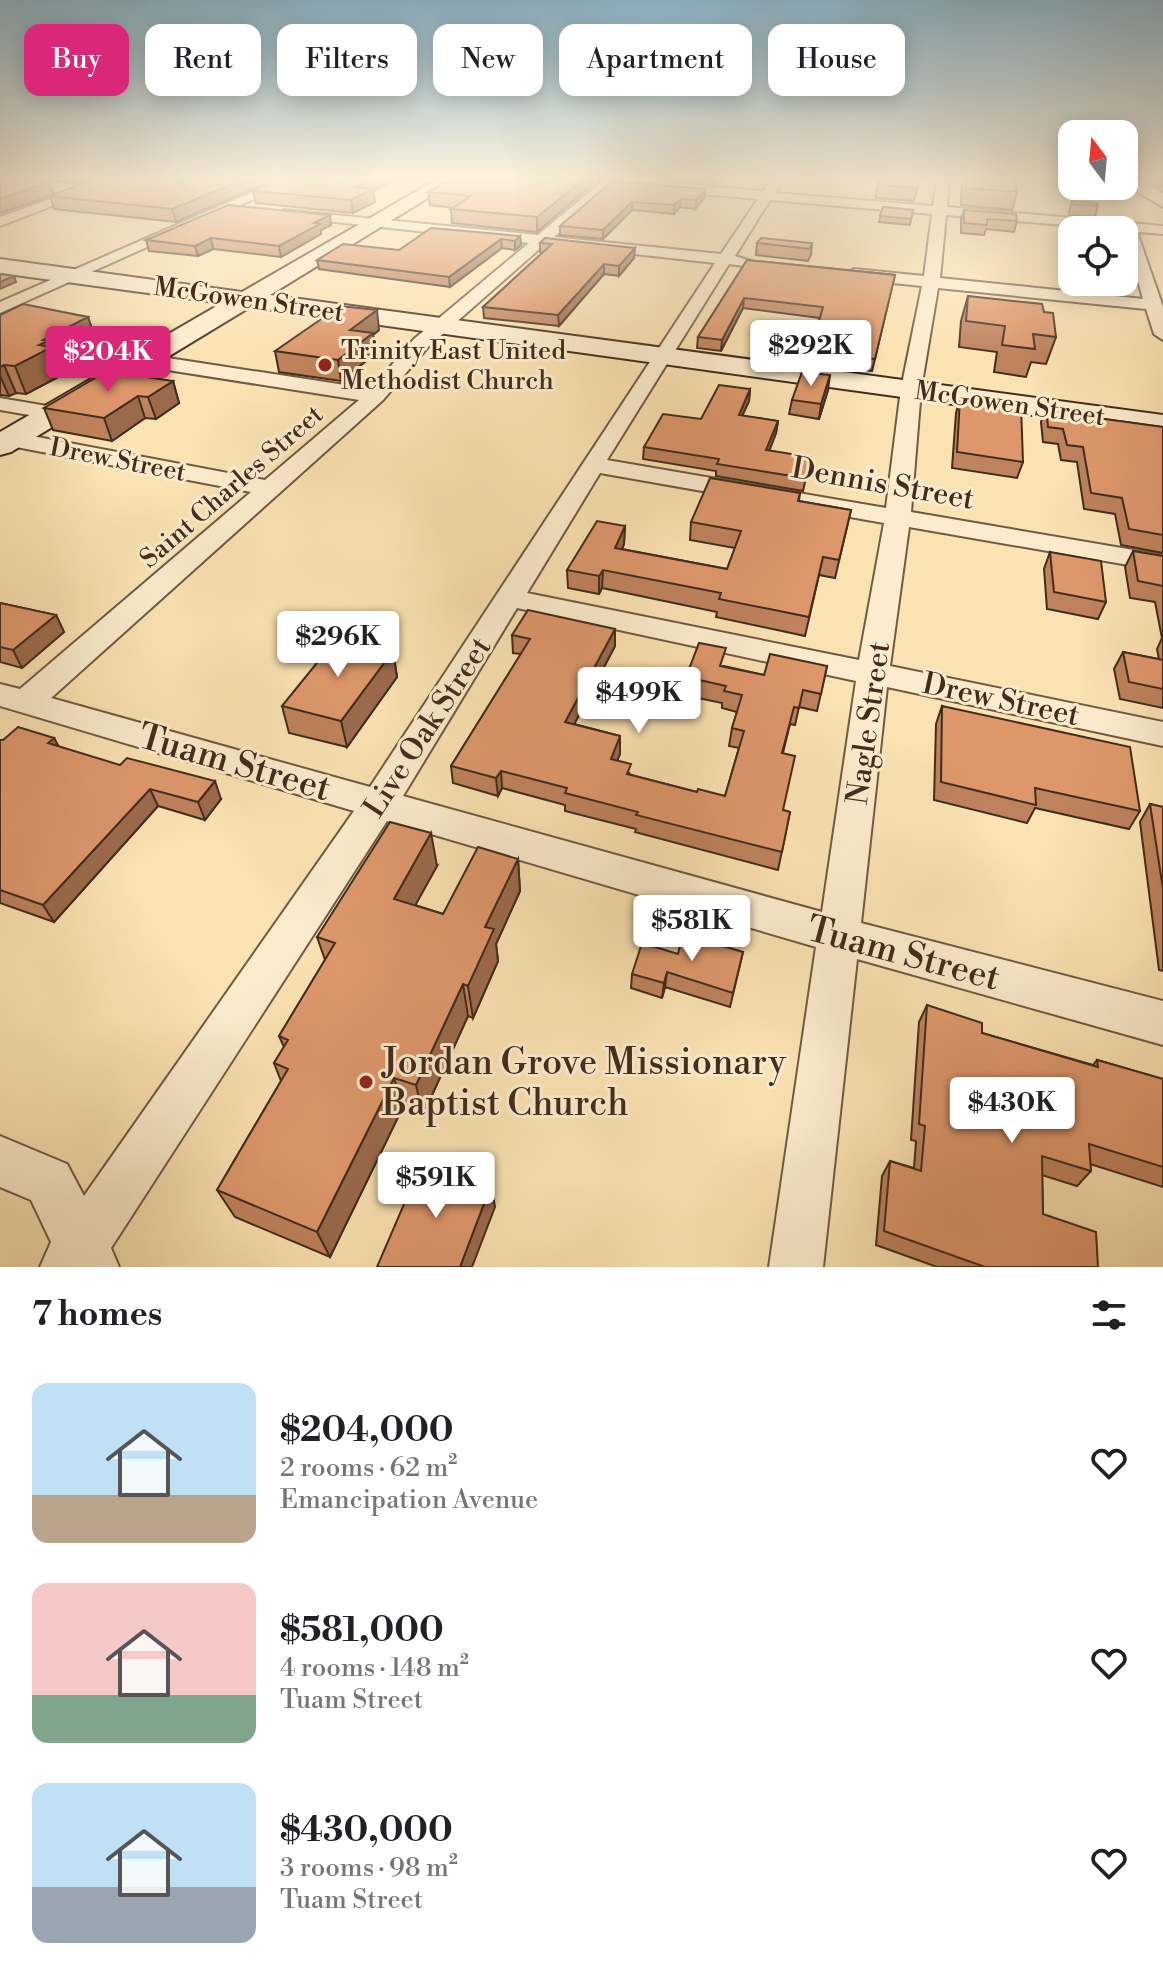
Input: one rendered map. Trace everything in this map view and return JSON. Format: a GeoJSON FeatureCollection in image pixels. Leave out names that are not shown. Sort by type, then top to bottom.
{"type":"FeatureCollection","features":[{"type":"Feature","properties":{"kind":"street"},"geometry":{"type":"LineString","coordinates":[[0,308],[153,239]]}},
{"type":"Feature","properties":{"kind":"street"},"geometry":{"type":"LineString","coordinates":[[5,442],[347,239]]}},
{"type":"Feature","properties":{"kind":"street"},"geometry":{"type":"LineString","coordinates":[[535,239],[741,260]]}},
{"type":"Feature","properties":{"kind":"street","name":"Live Oak Street"},"geometry":{"type":"LineString","coordinates":[[80,1260],[380,802],[662,355],[741,260],[750,239]]}},
{"type":"Feature","properties":{"kind":"street","name":"Nagle Street"},"geometry":{"type":"LineString","coordinates":[[796,1267],[873,672],[898,518],[911,389],[936,239]]}},
{"type":"Feature","properties":{"kind":"street","name":"Saint Charles Street"},"geometry":{"type":"LineString","coordinates":[[13,699],[271,489],[376,396],[421,343],[543,240]]}},
{"type":"Feature","properties":{"kind":"street"},"geometry":{"type":"LineString","coordinates":[[1138,258],[1163,334]]}},
{"type":"Feature","properties":{"kind":"street","name":"McGowen Street"},"geometry":{"type":"LineString","coordinates":[[0,266],[1163,424]]}},
{"type":"Feature","properties":{"kind":"street"},"geometry":{"type":"LineString","coordinates":[[841,272],[1153,305]]}},
{"type":"Feature","properties":{"kind":"street"},"geometry":{"type":"LineString","coordinates":[[142,360],[376,396]]}},
{"type":"Feature","properties":{"kind":"street"},"geometry":{"type":"LineString","coordinates":[[0,404],[53,413]]}},
{"type":"Feature","properties":{"kind":"street","name":"Drew Street"},"geometry":{"type":"LineString","coordinates":[[5,442],[271,489]]}},
{"type":"Feature","properties":{"kind":"street","name":"Dennis Street"},"geometry":{"type":"LineString","coordinates":[[593,465],[1163,563]]}},
{"type":"Feature","properties":{"kind":"street","name":"Drew Street"},"geometry":{"type":"LineString","coordinates":[[509,598],[1163,734]]}},
{"type":"Feature","properties":{"kind":"street","name":"Tuam Street"},"geometry":{"type":"LineString","coordinates":[[13,699],[841,936],[1163,1023]]}},
{"type":"Feature","properties":{"kind":"street"},"geometry":{"type":"LineString","coordinates":[[0,1161],[49,1182],[80,1260]]}},
{"type":"Feature","properties":{"kind":"building"},"geometry":{"type":"Polygon","coordinates":[[[148,239],[209,239],[195,246],[148,239]]]}},
{"type":"Feature","properties":{"kind":"building"},"geometry":{"type":"Polygon","coordinates":[[[221,239],[292,239],[279,246],[221,239]]]}},
{"type":"Feature","properties":{"kind":"building"},"geometry":{"type":"Polygon","coordinates":[[[415,239],[501,239],[449,277],[317,260],[343,244],[399,250],[415,239]]]}},
{"type":"Feature","properties":{"kind":"building"},"geometry":{"type":"Polygon","coordinates":[[[544,239],[555,239],[635,248],[619,266],[604,264],[558,315],[483,307],[552,244],[540,243],[544,239]]]}},
{"type":"Feature","properties":{"kind":"building"},"geometry":{"type":"Polygon","coordinates":[[[760,239],[772,239],[812,243],[810,249],[757,243],[760,239]]]}},
{"type":"Feature","properties":{"kind":"building"},"geometry":{"type":"Polygon","coordinates":[[[747,260],[895,275],[875,359],[810,353],[823,307],[744,298],[722,340],[698,337],[747,260]]]}},
{"type":"Feature","properties":{"kind":"building"},"geometry":{"type":"Polygon","coordinates":[[[0,274],[14,276],[0,282],[0,274]]]}},
{"type":"Feature","properties":{"kind":"building"},"geometry":{"type":"Polygon","coordinates":[[[968,296],[1042,304],[1044,312],[1053,313],[1056,337],[1033,334],[1035,349],[1002,345],[1005,326],[966,321],[968,296]]]}},
{"type":"Feature","properties":{"kind":"building"},"geometry":{"type":"Polygon","coordinates":[[[23,304],[88,317],[39,345],[52,347],[15,366],[0,367],[0,315],[23,304]]]}},
{"type":"Feature","properties":{"kind":"building"},"geometry":{"type":"Polygon","coordinates":[[[340,306],[377,310],[350,330],[373,333],[338,360],[275,351],[340,306]]]}},
{"type":"Feature","properties":{"kind":"building"},"geometry":{"type":"Polygon","coordinates":[[[107,371],[173,381],[148,397],[138,396],[104,418],[44,408],[107,371]]]}},
{"type":"Feature","properties":{"kind":"building"},"geometry":{"type":"Polygon","coordinates":[[[802,372],[830,375],[821,404],[792,400],[802,372]]]}},
{"type":"Feature","properties":{"kind":"building"},"geometry":{"type":"Polygon","coordinates":[[[719,385],[750,389],[739,415],[778,421],[766,450],[811,457],[805,478],[717,464],[719,459],[644,447],[663,414],[701,419],[719,385]]]}},
{"type":"Feature","properties":{"kind":"building"},"geometry":{"type":"Polygon","coordinates":[[[960,398],[1021,406],[1023,462],[957,452],[960,398]]]}},
{"type":"Feature","properties":{"kind":"building"},"geometry":{"type":"Polygon","coordinates":[[[1046,407],[1082,412],[1082,416],[1163,427],[1163,535],[1129,529],[1122,498],[1091,493],[1083,447],[1067,445],[1063,429],[1048,427],[1046,407]]]}},
{"type":"Feature","properties":{"kind":"building"},"geometry":{"type":"Polygon","coordinates":[[[710,478],[800,493],[798,501],[851,510],[839,560],[823,557],[809,617],[719,599],[721,593],[603,570],[599,576],[567,570],[597,521],[625,526],[615,548],[727,569],[741,531],[691,522],[710,478]]]}},
{"type":"Feature","properties":{"kind":"building"},"geometry":{"type":"Polygon","coordinates":[[[1133,551],[1163,556],[1163,586],[1138,581],[1133,551]]]}},
{"type":"Feature","properties":{"kind":"building"},"geometry":{"type":"Polygon","coordinates":[[[1050,552],[1101,561],[1106,602],[1054,592],[1050,552]]]}},
{"type":"Feature","properties":{"kind":"building"},"geometry":{"type":"Polygon","coordinates":[[[0,603],[56,615],[13,650],[0,647],[0,603]]]}},
{"type":"Feature","properties":{"kind":"building"},"geometry":{"type":"Polygon","coordinates":[[[528,610],[615,629],[565,722],[620,736],[611,759],[631,764],[627,774],[697,792],[698,789],[725,796],[744,731],[732,728],[742,695],[724,691],[726,686],[686,677],[699,643],[726,648],[720,666],[764,675],[770,654],[827,666],[821,694],[803,690],[799,708],[794,707],[782,753],[795,756],[783,810],[790,812],[782,852],[636,815],[638,812],[565,793],[567,788],[501,771],[496,778],[451,766],[530,639],[512,635],[528,610]]]}},
{"type":"Feature","properties":{"kind":"building"},"geometry":{"type":"Polygon","coordinates":[[[337,638],[393,651],[341,721],[282,706],[337,638]]]}},
{"type":"Feature","properties":{"kind":"building"},"geometry":{"type":"Polygon","coordinates":[[[1123,652],[1163,660],[1163,689],[1129,682],[1123,652]]]}},
{"type":"Feature","properties":{"kind":"building"},"geometry":{"type":"Polygon","coordinates":[[[942,706],[1130,747],[1140,811],[1035,788],[1036,805],[941,782],[942,706]]]}},
{"type":"Feature","properties":{"kind":"building"},"geometry":{"type":"Polygon","coordinates":[[[18,727],[54,738],[48,743],[120,765],[127,758],[215,781],[198,802],[150,789],[43,905],[0,890],[0,740],[18,727]]]}},
{"type":"Feature","properties":{"kind":"building"},"geometry":{"type":"Polygon","coordinates":[[[1150,804],[1163,807],[1163,889],[1150,804]]]}},
{"type":"Feature","properties":{"kind":"building","name":"Jordan Grove Missionary Baptist Church"},"geometry":{"type":"Polygon","coordinates":[[[390,822],[431,833],[394,899],[443,914],[478,847],[518,859],[485,927],[494,929],[468,986],[463,984],[416,1085],[394,1078],[317,1232],[217,1190],[288,1069],[274,1063],[288,1040],[279,1036],[335,943],[317,937],[390,822]]]}},
{"type":"Feature","properties":{"kind":"building"},"geometry":{"type":"Polygon","coordinates":[[[683,934],[743,952],[733,993],[667,972],[664,983],[632,974],[642,943],[678,954],[683,934]]]}},
{"type":"Feature","properties":{"kind":"building"},"geometry":{"type":"Polygon","coordinates":[[[927,1005],[982,1023],[982,1033],[1098,1067],[1097,1060],[1163,1079],[1163,1167],[1089,1144],[1091,1171],[1042,1156],[1043,1214],[1096,1232],[1098,1267],[985,1267],[884,1231],[890,1161],[921,1171],[925,1126],[919,1124],[927,1005]]]}},
{"type":"Feature","properties":{"kind":"building"},"geometry":{"type":"Polygon","coordinates":[[[423,1160],[491,1185],[460,1267],[377,1267],[423,1160]]]}},
{"type":"Feature","properties":{"kind":"place","name":"Trinity East United Methodist Church"},"geometry":{"type":"Point","coordinates":[325,365]}},
{"type":"Feature","properties":{"kind":"place","name":"Jordan Grove Missionary Baptist Church"},"geometry":{"type":"Point","coordinates":[366,1082]}}]}
